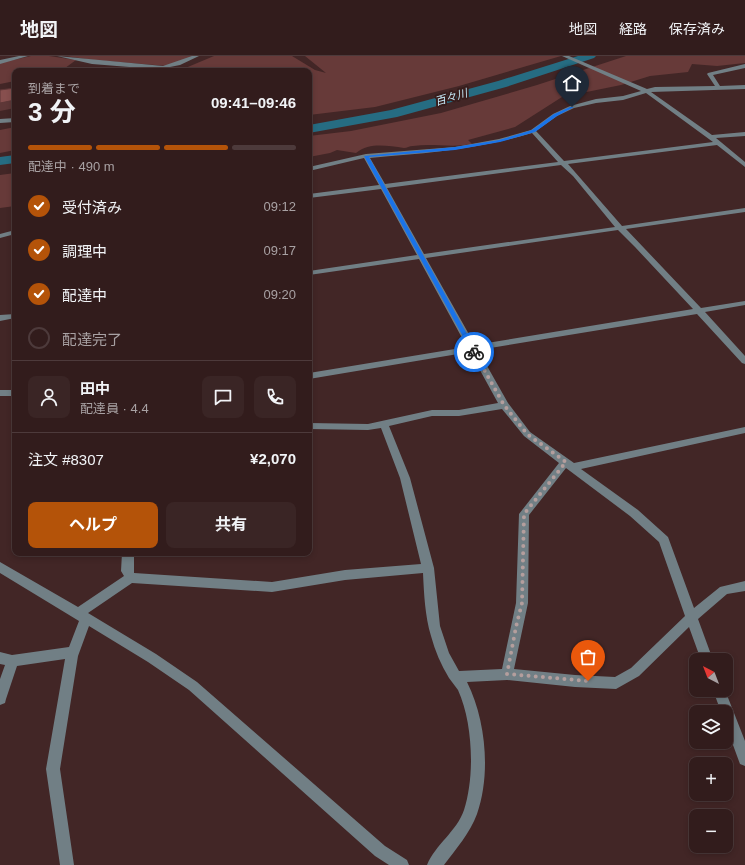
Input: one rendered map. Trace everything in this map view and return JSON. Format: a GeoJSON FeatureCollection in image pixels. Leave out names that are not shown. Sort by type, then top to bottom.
{"type":"FeatureCollection","features":[{"type":"Feature","properties":{"kind":"street"},"geometry":{"type":"LineString","coordinates":[[0,62],[25,56]]}},
{"type":"Feature","properties":{"kind":"street"},"geometry":{"type":"LineString","coordinates":[[60,56],[92,62],[154,68]]}},
{"type":"Feature","properties":{"kind":"street"},"geometry":{"type":"LineString","coordinates":[[82,58],[100,61],[167,66],[178,64],[196,56]]}},
{"type":"Feature","properties":{"kind":"street"},"geometry":{"type":"LineString","coordinates":[[178,68],[201,56]]}},
{"type":"Feature","properties":{"kind":"street"},"geometry":{"type":"LineString","coordinates":[[565,56],[625,81],[646,92],[711,136],[745,165]]}},
{"type":"Feature","properties":{"kind":"street"},"geometry":{"type":"LineString","coordinates":[[718,87],[710,74],[745,66]]}},
{"type":"Feature","properties":{"kind":"street"},"geometry":{"type":"LineString","coordinates":[[312,168],[366,156],[455,149],[500,141],[533,131],[555,115],[572,107],[596,101],[623,98],[655,89],[745,87]]}},
{"type":"Feature","properties":{"kind":"street"},"geometry":{"type":"LineString","coordinates":[[0,121],[12,120]]}},
{"type":"Feature","properties":{"kind":"street"},"geometry":{"type":"LineString","coordinates":[[533,131],[549,150],[575,175],[620,228],[638,244],[745,362]]}},
{"type":"Feature","properties":{"kind":"street"},"geometry":{"type":"LineString","coordinates":[[711,136],[745,134]]}},
{"type":"Feature","properties":{"kind":"street"},"geometry":{"type":"LineString","coordinates":[[312,196],[719,143]]}},
{"type":"Feature","properties":{"kind":"street"},"geometry":{"type":"LineString","coordinates":[[366,156],[504,405],[527,434],[634,513],[664,540],[704,653]]}},
{"type":"Feature","properties":{"kind":"street"},"geometry":{"type":"LineString","coordinates":[[312,274],[745,210]]}},
{"type":"Feature","properties":{"kind":"street"},"geometry":{"type":"LineString","coordinates":[[0,236],[12,233]]}},
{"type":"Feature","properties":{"kind":"street"},"geometry":{"type":"LineString","coordinates":[[312,376],[745,303]]}},
{"type":"Feature","properties":{"kind":"street"},"geometry":{"type":"LineString","coordinates":[[0,318],[12,316]]}},
{"type":"Feature","properties":{"kind":"street"},"geometry":{"type":"LineString","coordinates":[[0,393],[12,393]]}},
{"type":"Feature","properties":{"kind":"street"},"geometry":{"type":"LineString","coordinates":[[312,426],[368,427],[432,413],[459,413],[504,405]]}},
{"type":"Feature","properties":{"kind":"street"},"geometry":{"type":"LineString","coordinates":[[384,424],[405,478],[428,568],[432,620],[440,645],[456,677],[464,689],[472,717],[478,754],[477,774],[470,814],[434,865]]}},
{"type":"Feature","properties":{"kind":"street"},"geometry":{"type":"LineString","coordinates":[[507,674],[522,603],[524,514],[569,464],[745,430]]}},
{"type":"Feature","properties":{"kind":"street"},"geometry":{"type":"LineString","coordinates":[[128,556],[128,571],[130,578]]}},
{"type":"Feature","properties":{"kind":"street"},"geometry":{"type":"LineString","coordinates":[[0,567],[152,658],[193,686],[257,740],[380,851],[402,865]]}},
{"type":"Feature","properties":{"kind":"street"},"geometry":{"type":"LineString","coordinates":[[67,865],[53,769],[82,616],[130,578],[272,587],[345,576],[428,568]]}},
{"type":"Feature","properties":{"kind":"street"},"geometry":{"type":"LineString","coordinates":[[456,677],[507,674],[575,681],[616,683],[636,672],[691,618],[724,590],[745,586]]}},
{"type":"Feature","properties":{"kind":"street"},"geometry":{"type":"LineString","coordinates":[[0,699],[6,660],[74,652]]}},
{"type":"Feature","properties":{"kind":"street"},"geometry":{"type":"LineString","coordinates":[[722,697],[745,759]]}},
{"type":"Feature","properties":{"kind":"shaded area"},"geometry":{"type":"Polygon","coordinates":[[[31,56],[49,56],[76,60],[65,68],[12,68],[12,82],[0,84],[0,63],[31,56]]]}},
{"type":"Feature","properties":{"kind":"shaded area"},"geometry":{"type":"Polygon","coordinates":[[[65,56],[196,56],[167,66],[65,56]]]}},
{"type":"Feature","properties":{"kind":"shaded area"},"geometry":{"type":"Polygon","coordinates":[[[214,56],[292,56],[312,68],[185,68],[214,56]]]}},
{"type":"Feature","properties":{"kind":"shaded area"},"geometry":{"type":"Polygon","coordinates":[[[305,56],[561,56],[459,86],[375,107],[312,115],[312,68],[326,73],[305,56]]]}},
{"type":"Feature","properties":{"kind":"shaded area"},"geometry":{"type":"Polygon","coordinates":[[[626,56],[745,56],[745,63],[717,66],[692,64],[688,72],[650,76],[621,85],[562,97],[515,127],[468,140],[472,144],[457,146],[420,145],[404,148],[373,146],[367,147],[356,153],[337,150],[312,156],[312,136],[351,131],[441,113],[537,85],[626,56]]]}},
{"type":"Feature","properties":{"kind":"shaded area"},"geometry":{"type":"Polygon","coordinates":[[[12,128],[12,151],[0,153],[0,130],[12,128]]]}},
{"type":"Feature","properties":{"kind":"shaded area"},"geometry":{"type":"Polygon","coordinates":[[[12,173],[12,206],[0,208],[0,175],[12,173]]]}},
{"type":"Feature","properties":{"kind":"building"},"geometry":{"type":"Polygon","coordinates":[[[12,88],[12,101],[0,103],[0,90],[12,88]]]}},
{"type":"Feature","properties":{"kind":"waterway","name":"百々川"},"geometry":{"type":"LineString","coordinates":[[312,128],[392,114],[502,84],[590,56]]}},
{"type":"Feature","properties":{"kind":"waterway","name":"百々川"},"geometry":{"type":"LineString","coordinates":[[0,161],[12,159]]}},
{"type":"Feature","properties":{"kind":"way so far"},"geometry":{"type":"LineString","coordinates":[[474,352],[504,405],[527,434],[566,462],[524,514],[522,603],[507,674],[588,681]]}},
{"type":"Feature","properties":{"kind":"route"},"geometry":{"type":"LineString","coordinates":[[474,352],[366,156],[455,149],[500,141],[533,131],[555,115],[572,107]]}}]}
